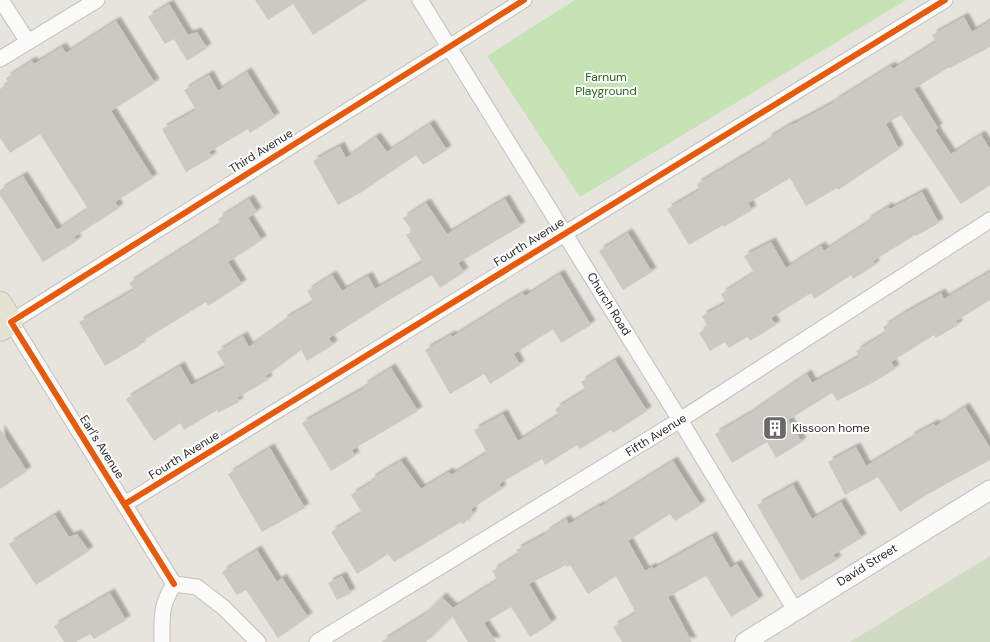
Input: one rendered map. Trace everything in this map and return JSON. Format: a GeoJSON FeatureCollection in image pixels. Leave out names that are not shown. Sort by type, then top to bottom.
{"type":"FeatureCollection","features":[{"type":"Feature","properties":{"kind":"street"},"geometry":{"type":"LineString","coordinates":[[1,0],[28,42]]}},
{"type":"Feature","properties":{"kind":"street"},"geometry":{"type":"LineString","coordinates":[[0,59],[97,0]]}},
{"type":"Feature","properties":{"kind":"street","name":"Church Road"},"geometry":{"type":"LineString","coordinates":[[420,0],[680,420],[795,610]]}},
{"type":"Feature","properties":{"kind":"street","name":"Third Avenue"},"geometry":{"type":"LineString","coordinates":[[4,318],[524,0]]}},
{"type":"Feature","properties":{"kind":"street","name":"Fourth Avenue"},"geometry":{"type":"LineString","coordinates":[[125,504],[945,0]]}},
{"type":"Feature","properties":{"kind":"street","name":"Fifth Avenue"},"geometry":{"type":"LineString","coordinates":[[317,642],[680,420],[990,220]]}},
{"type":"Feature","properties":{"kind":"street","name":"Earl's Avenue"},"geometry":{"type":"LineString","coordinates":[[4,318],[125,504],[174,584]]}},
{"type":"Feature","properties":{"kind":"street","name":"David Street"},"geometry":{"type":"LineString","coordinates":[[745,642],[990,490]]}},
{"type":"Feature","properties":{"kind":"street"},"geometry":{"type":"LineString","coordinates":[[162,642],[165,598],[174,584],[197,587],[224,608],[258,642]]}},
{"type":"Feature","properties":{"kind":"green space","name":"Farnum Playground"},"geometry":{"type":"Polygon","coordinates":[[[575,0],[906,0],[580,197],[487,56],[575,0]]]}},
{"type":"Feature","properties":{"kind":"green space"},"geometry":{"type":"Polygon","coordinates":[[[990,556],[990,642],[850,642],[990,556]]]}},
{"type":"Feature","properties":{"kind":"building"},"geometry":{"type":"Polygon","coordinates":[[[255,0],[367,0],[313,35],[293,4],[268,20],[255,0]]]}},
{"type":"Feature","properties":{"kind":"building"},"geometry":{"type":"Polygon","coordinates":[[[169,4],[188,35],[197,32],[207,48],[187,61],[174,39],[165,44],[148,17],[169,4]]]}},
{"type":"Feature","properties":{"kind":"building"},"geometry":{"type":"Polygon","coordinates":[[[964,17],[972,32],[990,21],[990,47],[949,67],[914,89],[938,128],[935,130],[951,154],[981,135],[990,149],[990,185],[961,204],[901,115],[886,124],[899,149],[838,190],[837,188],[806,206],[790,178],[748,203],[752,210],[689,245],[667,209],[700,190],[697,184],[769,141],[767,139],[792,124],[833,103],[891,66],[893,69],[936,42],[932,35],[964,17]]]}},
{"type":"Feature","properties":{"kind":"building"},"geometry":{"type":"Polygon","coordinates":[[[116,21],[155,83],[111,111],[153,178],[115,202],[119,208],[74,237],[77,241],[43,262],[0,195],[0,190],[23,176],[57,230],[88,209],[40,134],[10,153],[0,138],[0,89],[9,83],[6,78],[32,61],[34,64],[62,47],[66,53],[116,21]]]}},
{"type":"Feature","properties":{"kind":"building"},"geometry":{"type":"Polygon","coordinates":[[[247,72],[275,117],[250,133],[248,129],[209,152],[212,157],[186,172],[162,129],[196,110],[184,90],[209,75],[218,91],[247,72]]]}},
{"type":"Feature","properties":{"kind":"building"},"geometry":{"type":"Polygon","coordinates":[[[430,124],[447,150],[423,165],[416,155],[360,193],[338,205],[313,161],[340,146],[346,158],[376,137],[387,152],[430,124]]]}},
{"type":"Feature","properties":{"kind":"building"},"geometry":{"type":"Polygon","coordinates":[[[922,192],[939,223],[915,235],[873,261],[875,265],[853,279],[851,275],[814,299],[811,293],[771,318],[776,325],[750,341],[747,337],[729,348],[725,342],[710,351],[699,333],[708,327],[702,316],[726,303],[721,294],[754,273],[744,256],[771,242],[786,268],[821,246],[824,251],[888,207],[890,209],[922,192]]]}},
{"type":"Feature","properties":{"kind":"building"},"geometry":{"type":"Polygon","coordinates":[[[249,199],[257,212],[248,218],[262,240],[228,262],[242,284],[208,306],[206,302],[139,343],[141,345],[105,366],[79,322],[134,290],[129,283],[221,224],[218,219],[249,199]]]}},
{"type":"Feature","properties":{"kind":"building"},"geometry":{"type":"Polygon","coordinates":[[[505,199],[521,226],[458,263],[464,272],[440,288],[432,275],[329,338],[333,345],[307,361],[301,350],[266,376],[268,380],[237,398],[239,402],[218,413],[217,410],[184,430],[180,423],[154,441],[126,399],[180,366],[191,385],[226,367],[217,352],[243,336],[249,347],[284,322],[283,320],[314,302],[307,291],[332,275],[342,291],[368,276],[375,289],[423,262],[406,235],[412,231],[403,218],[426,203],[447,234],[505,199]]]}},
{"type":"Feature","properties":{"kind":"building"},"geometry":{"type":"Polygon","coordinates":[[[628,233],[652,272],[623,290],[599,251],[628,233]]]}},
{"type":"Feature","properties":{"kind":"building"},"geometry":{"type":"Polygon","coordinates":[[[990,272],[990,300],[956,321],[958,325],[936,338],[934,335],[891,362],[895,369],[874,382],[837,401],[832,393],[788,420],[802,442],[776,458],[767,442],[732,463],[715,434],[749,414],[807,374],[812,383],[859,357],[856,351],[886,333],[883,327],[905,313],[941,293],[944,299],[990,272]]]}},
{"type":"Feature","properties":{"kind":"building"},"geometry":{"type":"Polygon","coordinates":[[[560,274],[591,325],[561,343],[553,329],[514,354],[520,365],[490,384],[484,374],[450,394],[425,350],[451,335],[452,337],[523,293],[525,296],[560,274]]]}},
{"type":"Feature","properties":{"kind":"building"},"geometry":{"type":"Polygon","coordinates":[[[615,360],[647,411],[613,433],[611,430],[580,449],[577,445],[545,465],[542,459],[499,484],[502,489],[471,509],[473,513],[463,525],[461,522],[394,562],[388,554],[357,574],[331,532],[362,513],[351,495],[372,482],[371,479],[401,461],[421,489],[449,472],[451,475],[487,453],[474,430],[503,414],[518,441],[559,415],[555,409],[586,390],[581,382],[615,360]]]}},
{"type":"Feature","properties":{"kind":"building"},"geometry":{"type":"Polygon","coordinates":[[[391,368],[418,411],[352,450],[355,456],[331,471],[302,423],[365,388],[363,386],[391,368]]]}},
{"type":"Feature","properties":{"kind":"building"},"geometry":{"type":"Polygon","coordinates":[[[965,407],[990,448],[990,460],[926,495],[900,512],[878,477],[845,495],[828,462],[856,447],[866,466],[911,439],[910,437],[934,424],[936,426],[965,407]]]}},
{"type":"Feature","properties":{"kind":"building"},"geometry":{"type":"Polygon","coordinates":[[[0,429],[27,471],[0,489],[0,429]]]}},
{"type":"Feature","properties":{"kind":"building"},"geometry":{"type":"Polygon","coordinates":[[[270,448],[305,508],[262,532],[228,474],[270,448]]]}},
{"type":"Feature","properties":{"kind":"building"},"geometry":{"type":"Polygon","coordinates":[[[673,461],[701,505],[675,521],[670,514],[628,541],[645,571],[652,567],[653,569],[712,536],[730,568],[737,564],[759,600],[731,617],[706,576],[668,597],[692,642],[622,642],[613,627],[636,613],[616,576],[588,594],[570,565],[567,567],[566,565],[529,584],[552,623],[530,637],[511,607],[484,623],[496,642],[468,642],[452,616],[426,642],[381,642],[424,615],[442,597],[453,608],[498,580],[492,571],[519,554],[516,550],[546,534],[566,519],[569,524],[600,507],[673,461]]]}},
{"type":"Feature","properties":{"kind":"building"},"geometry":{"type":"Polygon","coordinates":[[[793,485],[812,519],[841,502],[862,538],[833,555],[837,560],[801,581],[757,505],[793,485]]]}},
{"type":"Feature","properties":{"kind":"building"},"geometry":{"type":"Polygon","coordinates":[[[55,515],[69,537],[77,534],[89,551],[36,585],[9,544],[55,515]]]}},
{"type":"Feature","properties":{"kind":"building"},"geometry":{"type":"Polygon","coordinates":[[[257,550],[277,582],[282,578],[308,617],[278,638],[246,590],[237,595],[222,572],[257,550]]]}},
{"type":"Feature","properties":{"kind":"building"},"geometry":{"type":"Polygon","coordinates":[[[342,576],[351,593],[337,600],[328,583],[342,576]]]}},
{"type":"Feature","properties":{"kind":"building"},"geometry":{"type":"Polygon","coordinates":[[[110,593],[126,620],[94,639],[90,634],[76,642],[64,642],[54,626],[110,593]]]}},
{"type":"Feature","properties":{"kind":"cycle path"},"geometry":{"type":"LineString","coordinates":[[174,584],[11,322],[524,0]]}},
{"type":"Feature","properties":{"kind":"cycle path"},"geometry":{"type":"LineString","coordinates":[[125,504],[945,0]]}},
{"type":"Feature","properties":{"kind":"place","name":"Kissoon home"},"geometry":{"type":"Point","coordinates":[775,428]}}]}
